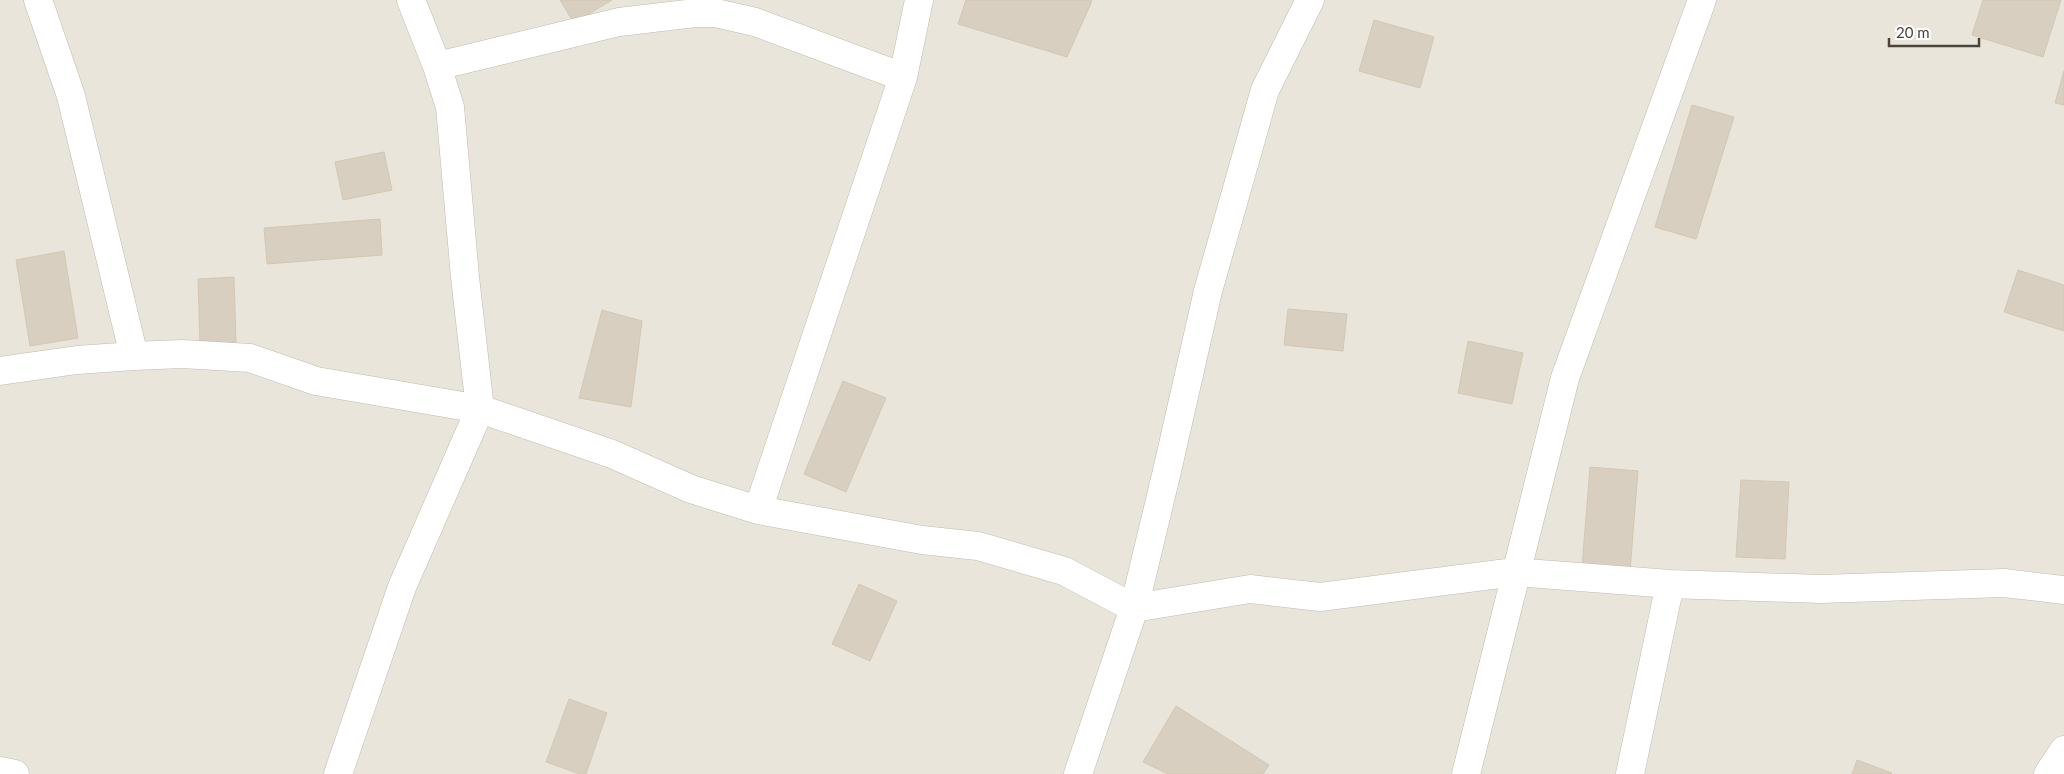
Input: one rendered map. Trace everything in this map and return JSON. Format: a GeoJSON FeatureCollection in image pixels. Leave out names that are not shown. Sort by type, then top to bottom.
{"type":"FeatureCollection","features":[{"type":"Feature","properties":{"kind":"street"},"geometry":{"type":"LineString","coordinates":[[38,0],[71,96],[134,356]]}},
{"type":"Feature","properties":{"kind":"street"},"geometry":{"type":"LineString","coordinates":[[338,774],[402,587],[480,409],[450,107],[437,66],[411,0]]}},
{"type":"Feature","properties":{"kind":"street"},"geometry":{"type":"LineString","coordinates":[[758,510],[902,77],[918,0]]}},
{"type":"Feature","properties":{"kind":"street"},"geometry":{"type":"LineString","coordinates":[[1078,774],[1134,608],[1208,291],[1265,90],[1310,0]]}},
{"type":"Feature","properties":{"kind":"street"},"geometry":{"type":"LineString","coordinates":[[1466,774],[1565,378],[1702,0]]}},
{"type":"Feature","properties":{"kind":"street"},"geometry":{"type":"LineString","coordinates":[[437,66],[619,22],[695,13],[716,13],[755,22],[902,77]]}},
{"type":"Feature","properties":{"kind":"street"},"geometry":{"type":"LineString","coordinates":[[0,371],[77,360],[134,356],[182,354],[250,358],[316,381],[480,409],[612,454],[692,489],[758,510],[922,540],[978,546],[1064,571],[1134,608],[1250,590],[1320,597],[1515,572],[1670,584],[1821,589],[2004,583],[2064,590]]}},
{"type":"Feature","properties":{"kind":"street"},"geometry":{"type":"LineString","coordinates":[[1630,774],[1670,584]]}},
{"type":"Feature","properties":{"kind":"street"},"geometry":{"type":"LineString","coordinates":[[2048,774],[2064,750]]}},
{"type":"Feature","properties":{"kind":"street"},"geometry":{"type":"LineString","coordinates":[[0,771],[16,774]]}},
{"type":"Feature","properties":{"kind":"shaded area"},"geometry":{"type":"Polygon","coordinates":[[[0,0],[2064,0],[2064,774],[0,774],[0,0]]]}},
{"type":"Feature","properties":{"kind":"building"},"geometry":{"type":"Polygon","coordinates":[[[560,0],[612,0],[574,23],[560,0]]]}},
{"type":"Feature","properties":{"kind":"building"},"geometry":{"type":"Polygon","coordinates":[[[966,0],[1092,1],[1067,57],[958,24],[966,0]]]}},
{"type":"Feature","properties":{"kind":"building"},"geometry":{"type":"Polygon","coordinates":[[[1983,0],[2061,0],[2043,57],[1972,35],[1983,0]]]}},
{"type":"Feature","properties":{"kind":"building"},"geometry":{"type":"Polygon","coordinates":[[[1374,20],[1434,37],[1420,88],[1359,71],[1374,20]]]}},
{"type":"Feature","properties":{"kind":"building"},"geometry":{"type":"Polygon","coordinates":[[[2064,71],[2064,105],[2055,103],[2064,71]]]}},
{"type":"Feature","properties":{"kind":"building"},"geometry":{"type":"Polygon","coordinates":[[[1692,105],[1734,117],[1696,239],[1655,227],[1692,105]]]}},
{"type":"Feature","properties":{"kind":"building"},"geometry":{"type":"Polygon","coordinates":[[[384,152],[392,190],[343,200],[335,162],[384,152]]]}},
{"type":"Feature","properties":{"kind":"building"},"geometry":{"type":"Polygon","coordinates":[[[380,219],[382,255],[267,264],[264,228],[380,219]]]}},
{"type":"Feature","properties":{"kind":"building"},"geometry":{"type":"Polygon","coordinates":[[[64,251],[78,338],[30,346],[16,260],[64,251]]]}},
{"type":"Feature","properties":{"kind":"building"},"geometry":{"type":"Polygon","coordinates":[[[2018,270],[2064,285],[2064,331],[2004,312],[2018,270]]]}},
{"type":"Feature","properties":{"kind":"building"},"geometry":{"type":"Polygon","coordinates":[[[234,277],[236,342],[200,344],[198,279],[234,277]]]}},
{"type":"Feature","properties":{"kind":"building"},"geometry":{"type":"Polygon","coordinates":[[[1288,309],[1347,314],[1343,351],[1284,345],[1288,309]]]}},
{"type":"Feature","properties":{"kind":"building"},"geometry":{"type":"Polygon","coordinates":[[[602,310],[642,321],[631,407],[579,398],[602,310]]]}},
{"type":"Feature","properties":{"kind":"building"},"geometry":{"type":"Polygon","coordinates":[[[1468,341],[1523,353],[1512,404],[1458,393],[1468,341]]]}},
{"type":"Feature","properties":{"kind":"building"},"geometry":{"type":"Polygon","coordinates":[[[843,381],[886,398],[846,492],[804,474],[843,381]]]}},
{"type":"Feature","properties":{"kind":"building"},"geometry":{"type":"Polygon","coordinates":[[[1590,467],[1638,471],[1630,571],[1582,567],[1590,467]]]}},
{"type":"Feature","properties":{"kind":"building"},"geometry":{"type":"Polygon","coordinates":[[[1741,480],[1789,482],[1785,559],[1736,557],[1741,480]]]}},
{"type":"Feature","properties":{"kind":"building"},"geometry":{"type":"Polygon","coordinates":[[[859,584],[897,601],[870,661],[832,644],[859,584]]]}},
{"type":"Feature","properties":{"kind":"building"},"geometry":{"type":"Polygon","coordinates":[[[569,699],[607,713],[586,774],[580,774],[546,762],[569,699]]]}},
{"type":"Feature","properties":{"kind":"building"},"geometry":{"type":"Polygon","coordinates":[[[1176,706],[1269,765],[1263,774],[1168,774],[1143,762],[1176,706]]]}},
{"type":"Feature","properties":{"kind":"building"},"geometry":{"type":"Polygon","coordinates":[[[1857,760],[1892,773],[1852,774],[1857,760]]]}}]}
